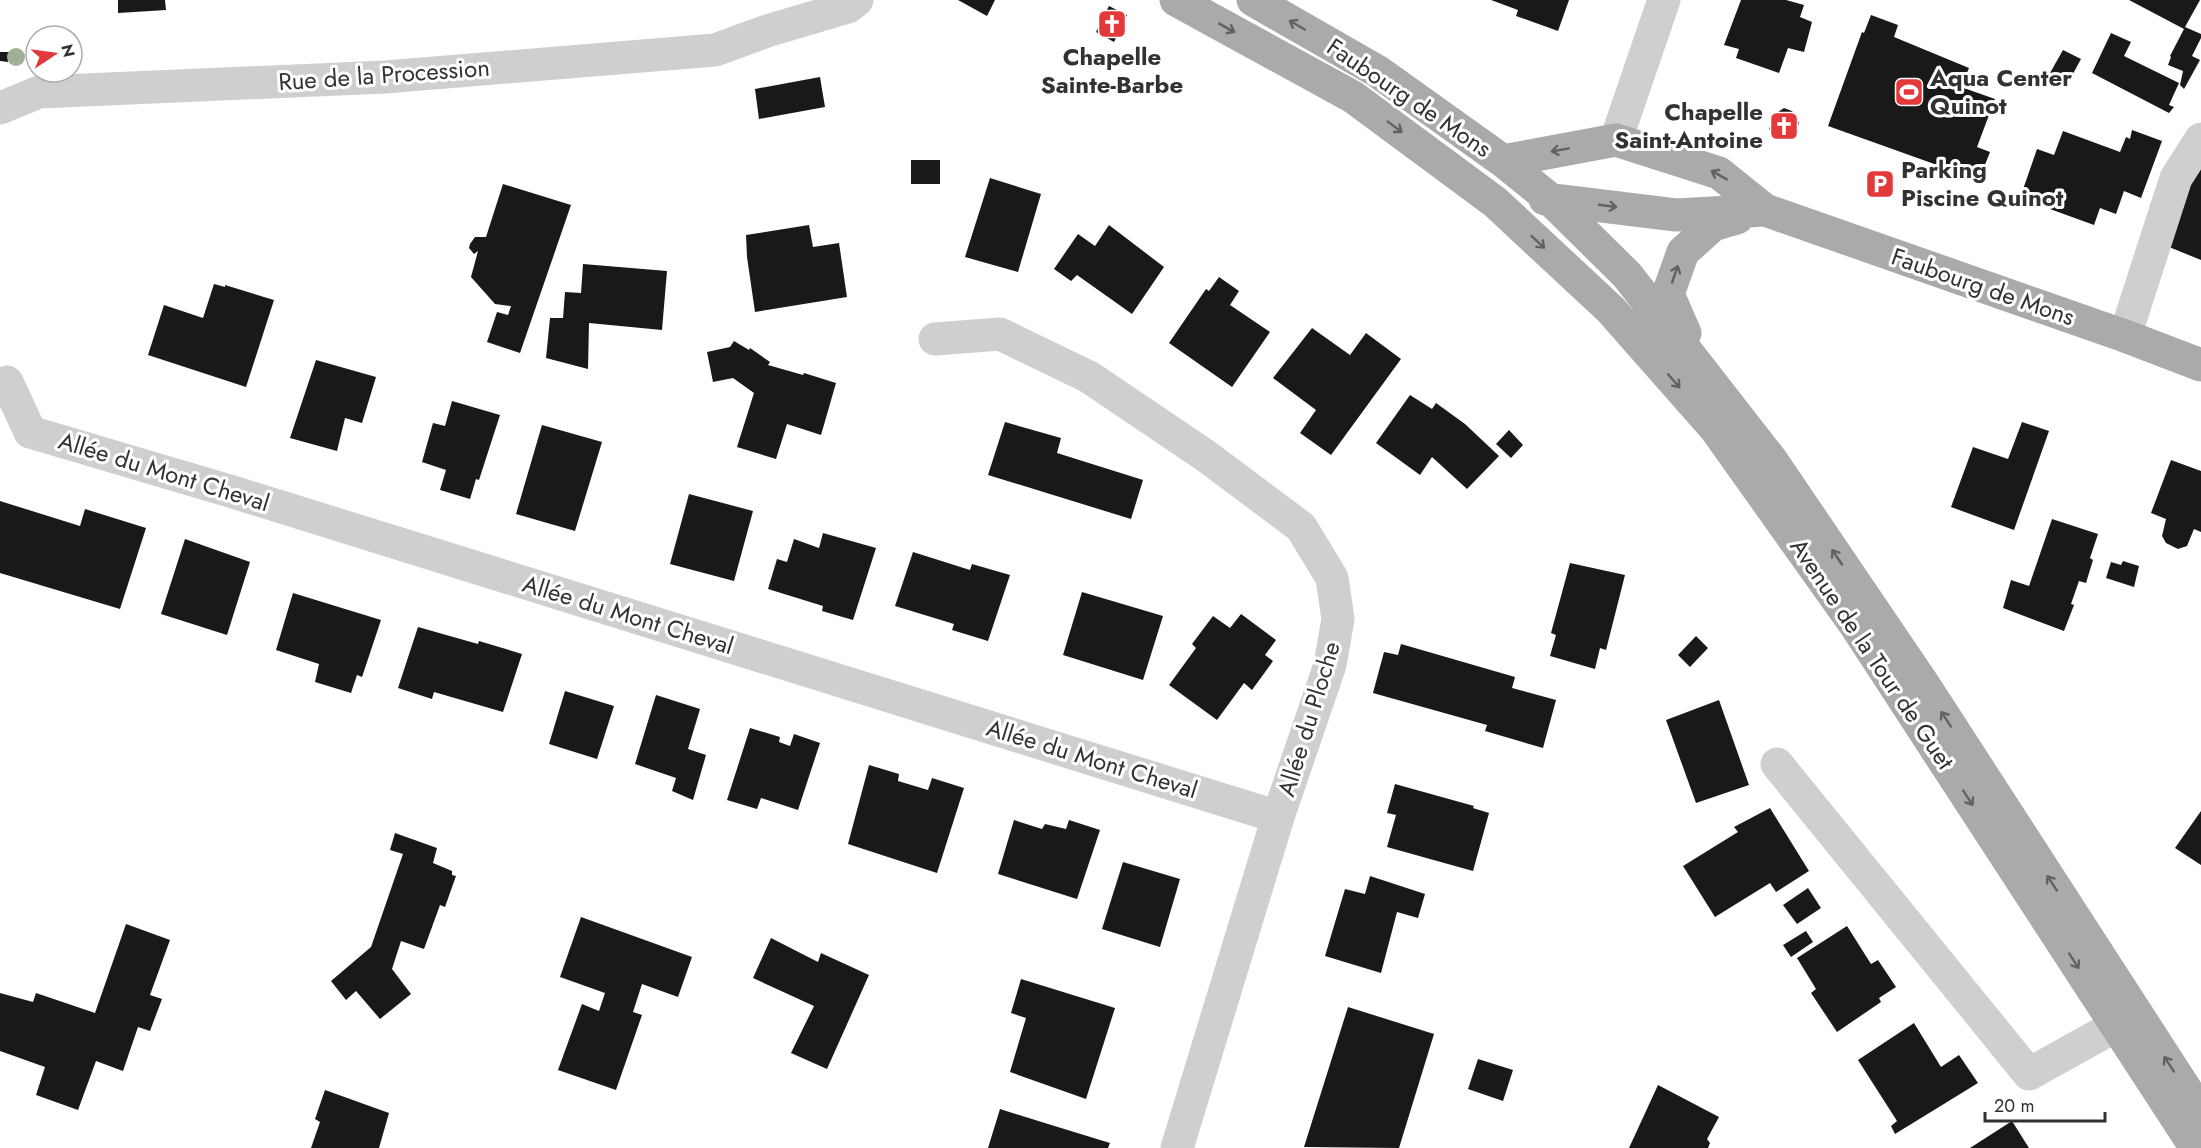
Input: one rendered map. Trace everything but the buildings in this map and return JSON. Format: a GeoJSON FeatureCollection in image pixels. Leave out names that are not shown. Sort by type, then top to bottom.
{"type":"FeatureCollection","features":[{"type":"Feature","properties":{"kind":"main road","name":"Faubourg de Mons"},"geometry":{"type":"LineString","coordinates":[[1176,0],[1353,96],[1495,202]]}},
{"type":"Feature","properties":{"kind":"main road","name":"Faubourg de Mons"},"geometry":{"type":"LineString","coordinates":[[1253,0],[1377,71],[1503,161],[1550,199]]}},
{"type":"Feature","properties":{"kind":"main road"},"geometry":{"type":"LineString","coordinates":[[1616,140],[1719,173],[1765,210],[1676,215],[1550,199],[1495,202],[1503,161],[1616,140]]}},
{"type":"Feature","properties":{"kind":"main road","name":"Avenue de la Tour de Guet"},"geometry":{"type":"LineString","coordinates":[[1550,199],[1627,274],[1772,461],[1924,685],[2127,1020],[2196,1148]]}},
{"type":"Feature","properties":{"kind":"main road","name":"Avenue de la Tour de Guet"},"geometry":{"type":"LineString","coordinates":[[1495,202],[1611,310],[1715,428],[1856,626],[2127,1020],[2201,1113]]}},
{"type":"Feature","properties":{"kind":"main road","name":"Faubourg de Mons"},"geometry":{"type":"LineString","coordinates":[[1765,210],[2125,336],[2201,365]]}},
{"type":"Feature","properties":{"kind":"main road"},"geometry":{"type":"LineString","coordinates":[[1699,367],[1668,294],[1683,252],[1713,225],[1765,210]]}},
{"type":"Feature","properties":{"kind":"street","name":"Rue de la Procession"},"geometry":{"type":"LineString","coordinates":[[767,31],[794,0]]}},
{"type":"Feature","properties":{"kind":"street","name":"Rue de la Procession"},"geometry":{"type":"LineString","coordinates":[[0,108],[39,92],[385,77],[715,50],[767,31],[849,7],[857,0]]}},
{"type":"Feature","properties":{"kind":"street"},"geometry":{"type":"LineString","coordinates":[[1616,140],[1664,0]]}},
{"type":"Feature","properties":{"kind":"street"},"geometry":{"type":"LineString","coordinates":[[2125,336],[2176,178],[2201,139]]}},
{"type":"Feature","properties":{"kind":"street","name":"Allée du Ploche"},"geometry":{"type":"LineString","coordinates":[[935,339],[1000,334],[1089,377],[1206,456],[1301,526],[1332,578],[1338,619],[1330,665],[1278,817],[1177,1148]]}},
{"type":"Feature","properties":{"kind":"street","name":"Allée du Mont Cheval"},"geometry":{"type":"LineString","coordinates":[[7,382],[30,432],[233,492],[1278,817]]}},
{"type":"Feature","properties":{"kind":"street"},"geometry":{"type":"LineString","coordinates":[[1777,764],[2029,1074],[2127,1020]]}},
{"type":"Feature","properties":{"kind":"place","name":"Chapelle Sainte-Barbe"},"geometry":{"type":"Point","coordinates":[1112,24]}},
{"type":"Feature","properties":{"kind":"place","name":"Aqua Center Quinot"},"geometry":{"type":"Point","coordinates":[1909,92]}},
{"type":"Feature","properties":{"kind":"place","name":"Chapelle Saint-Antoine"},"geometry":{"type":"Point","coordinates":[1784,126]}},
{"type":"Feature","properties":{"kind":"place","name":"Parking Piscine Quinot"},"geometry":{"type":"Point","coordinates":[1880,184]}}]}
